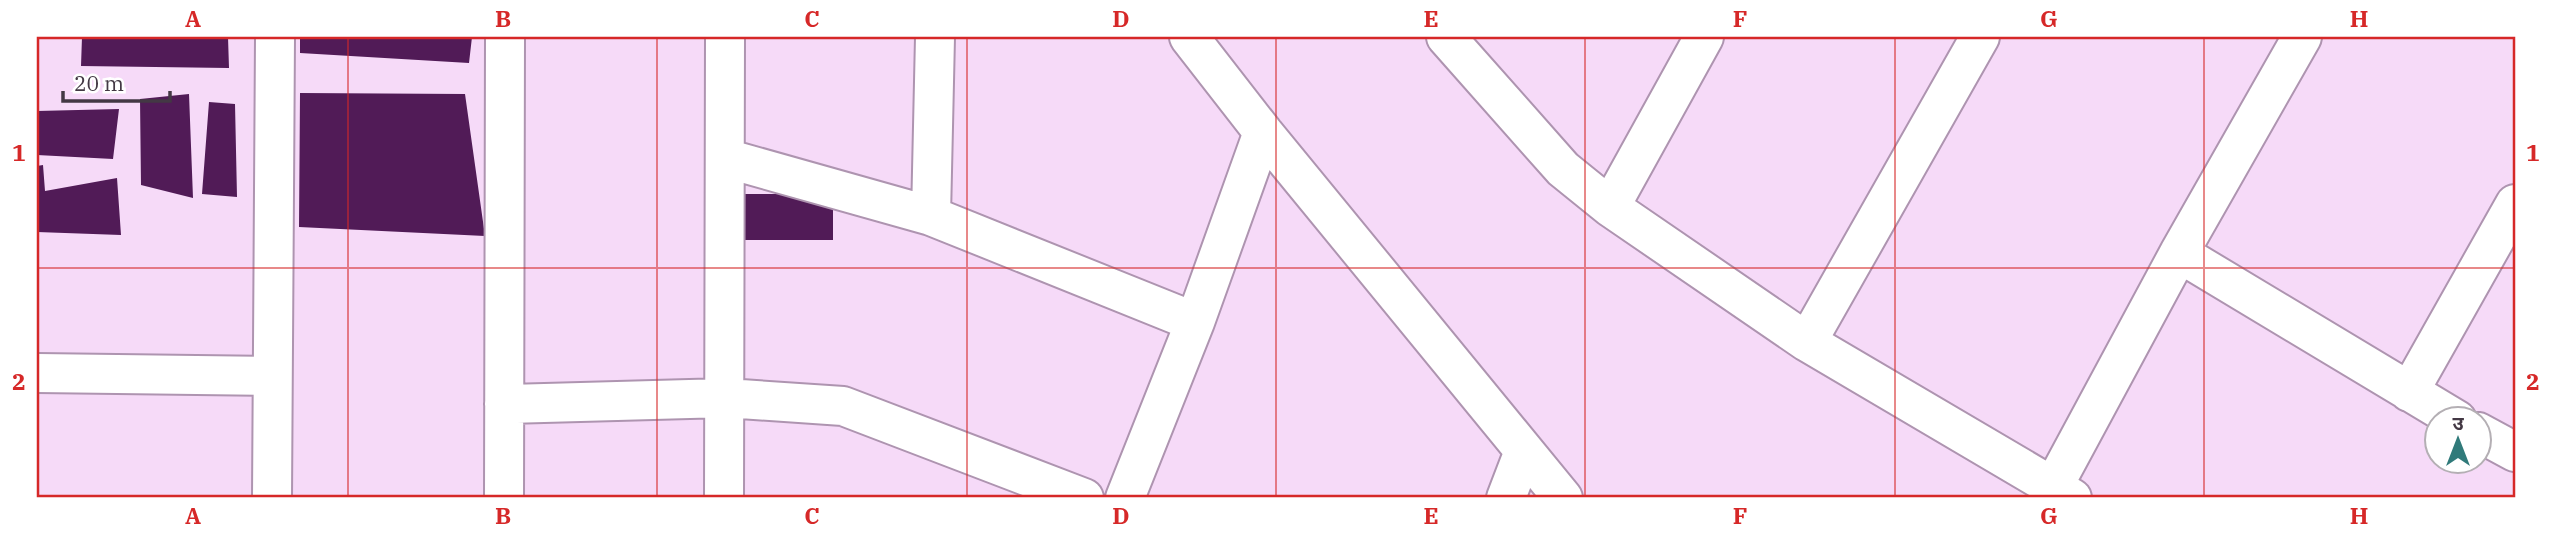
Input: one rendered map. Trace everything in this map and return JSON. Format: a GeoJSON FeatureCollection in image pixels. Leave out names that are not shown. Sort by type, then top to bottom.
{"type":"FeatureCollection","features":[{"type":"Feature","properties":{"kind":"street"},"geometry":{"type":"LineString","coordinates":[[272,498],[275,37]]}},
{"type":"Feature","properties":{"kind":"street"},"geometry":{"type":"LineString","coordinates":[[504,498],[505,37]]}},
{"type":"Feature","properties":{"kind":"street"},"geometry":{"type":"LineString","coordinates":[[724,498],[725,37]]}},
{"type":"Feature","properties":{"kind":"street"},"geometry":{"type":"LineString","coordinates":[[931,216],[935,37]]}},
{"type":"Feature","properties":{"kind":"street"},"geometry":{"type":"LineString","coordinates":[[1189,37],[1563,498]]}},
{"type":"Feature","properties":{"kind":"street"},"geometry":{"type":"LineString","coordinates":[[1447,37],[1563,169],[1610,207],[1807,342],[2063,493],[2179,253],[2302,37]]}},
{"type":"Feature","properties":{"kind":"street"},"geometry":{"type":"LineString","coordinates":[[1610,207],[1704,37]]}},
{"type":"Feature","properties":{"kind":"street"},"geometry":{"type":"LineString","coordinates":[[1807,342],[1980,37]]}},
{"type":"Feature","properties":{"kind":"street"},"geometry":{"type":"LineString","coordinates":[[1125,498],[1195,322],[1264,132]]}},
{"type":"Feature","properties":{"kind":"street"},"geometry":{"type":"LineString","coordinates":[[725,158],[931,216],[1195,322]]}},
{"type":"Feature","properties":{"kind":"street"},"geometry":{"type":"LineString","coordinates":[[2409,392],[2515,204]]}},
{"type":"Feature","properties":{"kind":"street"},"geometry":{"type":"LineString","coordinates":[[2179,253],[2434,406]]}},
{"type":"Feature","properties":{"kind":"street"},"geometry":{"type":"LineString","coordinates":[[37,373],[271,376]]}},
{"type":"Feature","properties":{"kind":"street"},"geometry":{"type":"LineString","coordinates":[[504,404],[726,398],[843,406],[1084,498]]}},
{"type":"Feature","properties":{"kind":"street"},"geometry":{"type":"LineString","coordinates":[[2492,439],[2515,452]]}},
{"type":"Feature","properties":{"kind":"street"},"geometry":{"type":"LineString","coordinates":[[1506,498],[1524,451]]}},
{"type":"Feature","properties":{"kind":"building"},"geometry":{"type":"Polygon","coordinates":[[[82,37],[228,37],[229,68],[81,66],[82,37]]]}},
{"type":"Feature","properties":{"kind":"building"},"geometry":{"type":"Polygon","coordinates":[[[300,37],[472,37],[469,63],[300,53],[300,37]]]}},
{"type":"Feature","properties":{"kind":"building"},"geometry":{"type":"Polygon","coordinates":[[[300,93],[465,94],[485,236],[299,227],[300,93]]]}},
{"type":"Feature","properties":{"kind":"building"},"geometry":{"type":"Polygon","coordinates":[[[189,94],[193,198],[141,185],[140,99],[189,94]]]}},
{"type":"Feature","properties":{"kind":"building"},"geometry":{"type":"Polygon","coordinates":[[[209,102],[235,104],[237,197],[202,194],[209,102]]]}},
{"type":"Feature","properties":{"kind":"building"},"geometry":{"type":"Polygon","coordinates":[[[119,109],[113,159],[37,155],[37,111],[119,109]]]}},
{"type":"Feature","properties":{"kind":"building"},"geometry":{"type":"Polygon","coordinates":[[[43,165],[45,191],[117,178],[121,235],[37,232],[37,166],[43,165]]]}},
{"type":"Feature","properties":{"kind":"building"},"geometry":{"type":"Polygon","coordinates":[[[745,194],[833,194],[833,240],[745,240],[745,194]]]}}]}
